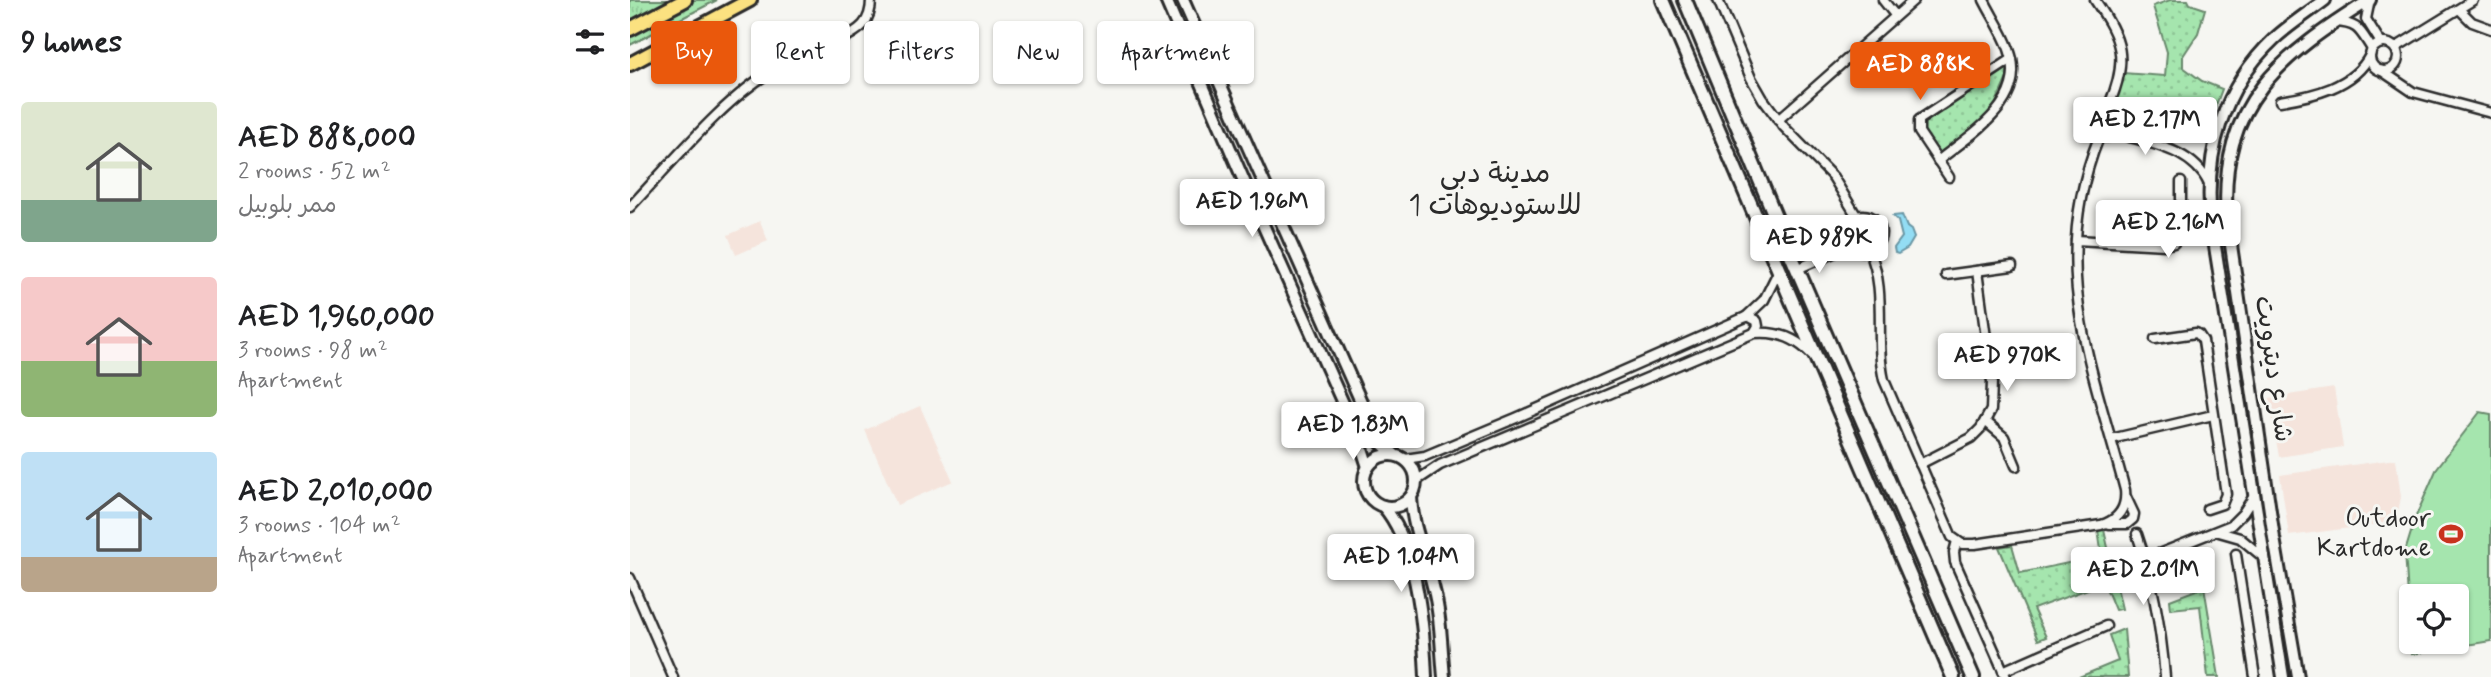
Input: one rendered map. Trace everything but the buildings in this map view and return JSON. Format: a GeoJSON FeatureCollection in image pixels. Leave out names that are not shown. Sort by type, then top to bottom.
{"type":"FeatureCollection","features":[{"type":"Feature","properties":{"kind":"main road"},"geometry":{"type":"LineString","coordinates":[[630,29],[685,0]]}},
{"type":"Feature","properties":{"kind":"main road"},"geometry":{"type":"LineString","coordinates":[[630,64],[750,0]]}},
{"type":"Feature","properties":{"kind":"main road"},"geometry":{"type":"LineString","coordinates":[[1663,0],[1953,677]]}},
{"type":"Feature","properties":{"kind":"main road"},"geometry":{"type":"LineString","coordinates":[[1685,0],[1794,263],[1973,677]]}},
{"type":"Feature","properties":{"kind":"street"},"geometry":{"type":"LineString","coordinates":[[630,207],[718,115],[752,85],[786,63],[860,28],[869,16],[871,0]]}},
{"type":"Feature","properties":{"kind":"street"},"geometry":{"type":"LineString","coordinates":[[1166,0],[1359,439],[1368,467]]}},
{"type":"Feature","properties":{"kind":"street"},"geometry":{"type":"LineString","coordinates":[[1183,0],[1374,430],[1381,443],[1413,468],[1416,481],[1411,497],[1414,524],[1434,589],[1444,677]]}},
{"type":"Feature","properties":{"kind":"street"},"geometry":{"type":"LineString","coordinates":[[1718,0],[1751,78],[1778,120],[1829,171],[1856,215]]}},
{"type":"Feature","properties":{"kind":"street"},"geometry":{"type":"LineString","coordinates":[[1883,0],[1895,15]]}},
{"type":"Feature","properties":{"kind":"street"},"geometry":{"type":"LineString","coordinates":[[1778,120],[1913,0]]}},
{"type":"Feature","properties":{"kind":"street"},"geometry":{"type":"LineString","coordinates":[[1938,161],[1992,118],[2002,106],[2011,84],[2012,59],[1984,0]]}},
{"type":"Feature","properties":{"kind":"street"},"geometry":{"type":"LineString","coordinates":[[2095,0],[2115,31],[2121,53],[2120,76],[2109,105]]}},
{"type":"Feature","properties":{"kind":"street","name":"شارع ديترويت"},"geometry":{"type":"LineString","coordinates":[[2283,677],[2211,222],[2209,184],[2211,157],[2219,126],[2232,95],[2257,57],[2285,29],[2325,0]]}},
{"type":"Feature","properties":{"kind":"street"},"geometry":{"type":"LineString","coordinates":[[2370,0],[2366,19],[2381,43]]}},
{"type":"Feature","properties":{"kind":"street","name":"شارع ديترويت"},"geometry":{"type":"LineString","coordinates":[[2298,677],[2274,538],[2227,218],[2226,184],[2233,146],[2259,89],[2294,52],[2370,0]]}},
{"type":"Feature","properties":{"kind":"street"},"geometry":{"type":"LineString","coordinates":[[2395,48],[2473,0]]}},
{"type":"Feature","properties":{"kind":"street"},"geometry":{"type":"LineString","coordinates":[[2459,9],[2472,22],[2491,29]]}},
{"type":"Feature","properties":{"kind":"street"},"geometry":{"type":"LineString","coordinates":[[2335,22],[2354,25],[2371,52],[2372,65],[2405,87],[2418,94],[2491,113]]}},
{"type":"Feature","properties":{"kind":"street"},"geometry":{"type":"LineString","coordinates":[[2280,101],[2322,93],[2356,72],[2381,43],[2395,48],[2405,87]]}},
{"type":"Feature","properties":{"kind":"street"},"geometry":{"type":"LineString","coordinates":[[1949,177],[1919,132],[1919,120],[2012,59]]}},
{"type":"Feature","properties":{"kind":"street"},"geometry":{"type":"LineString","coordinates":[[2356,72],[2393,67],[2397,60]]}},
{"type":"Feature","properties":{"kind":"street"},"geometry":{"type":"LineString","coordinates":[[2109,105],[2118,111],[2121,121],[2117,133],[2108,138],[2099,137],[2090,130],[2088,119],[2093,109],[2109,105]]}},
{"type":"Feature","properties":{"kind":"street"},"geometry":{"type":"LineString","coordinates":[[2121,121],[2178,136],[2199,134],[2219,126]]}},
{"type":"Feature","properties":{"kind":"street"},"geometry":{"type":"LineString","coordinates":[[2117,133],[2183,155],[2199,167],[2209,184]]}},
{"type":"Feature","properties":{"kind":"street"},"geometry":{"type":"LineString","coordinates":[[1869,250],[1876,267],[1879,288],[1884,380],[1948,532],[1957,541],[1975,544],[2132,522],[2134,514],[2126,496],[2080,326],[2076,290],[2076,240],[2081,196],[2099,137]]}},
{"type":"Feature","properties":{"kind":"street"},"geometry":{"type":"LineString","coordinates":[[2076,240],[2145,245],[2174,243],[2181,232],[2181,182]]}},
{"type":"Feature","properties":{"kind":"street"},"geometry":{"type":"LineString","coordinates":[[1856,215],[1874,218],[1881,229],[1879,242],[1869,250],[1855,250],[1849,246],[1844,232],[1846,225],[1856,215]]}},
{"type":"Feature","properties":{"kind":"street"},"geometry":{"type":"LineString","coordinates":[[1794,263],[1844,232]]}},
{"type":"Feature","properties":{"kind":"street"},"geometry":{"type":"LineString","coordinates":[[1794,263],[1849,246]]}},
{"type":"Feature","properties":{"kind":"street"},"geometry":{"type":"LineString","coordinates":[[1946,275],[2012,266]]}},
{"type":"Feature","properties":{"kind":"street"},"geometry":{"type":"LineString","coordinates":[[1411,497],[1397,506],[1376,503],[1365,490],[1364,482],[1368,467],[1374,459],[1384,455],[1425,456],[1746,317],[1764,300],[1779,270]]}},
{"type":"Feature","properties":{"kind":"street"},"geometry":{"type":"LineString","coordinates":[[1920,464],[1971,438],[1991,410],[1993,391],[1977,271]]}},
{"type":"Feature","properties":{"kind":"street"},"geometry":{"type":"LineString","coordinates":[[1746,317],[1754,317],[1757,321],[1758,328],[1754,333]]}},
{"type":"Feature","properties":{"kind":"street"},"geometry":{"type":"LineString","coordinates":[[1416,481],[1440,465],[1754,333],[1790,338],[1808,350],[1817,362]]}},
{"type":"Feature","properties":{"kind":"street"},"geometry":{"type":"LineString","coordinates":[[2155,338],[2192,334],[2202,337],[2226,495],[2222,504],[2207,509]]}},
{"type":"Feature","properties":{"kind":"street"},"geometry":{"type":"LineString","coordinates":[[2111,439],[2213,415]]}},
{"type":"Feature","properties":{"kind":"street"},"geometry":{"type":"LineString","coordinates":[[1985,421],[2004,437],[2016,466]]}},
{"type":"Feature","properties":{"kind":"street"},"geometry":{"type":"LineString","coordinates":[[2106,524],[2120,513],[2126,496]]}},
{"type":"Feature","properties":{"kind":"street"},"geometry":{"type":"LineString","coordinates":[[2146,559],[2238,520],[2254,496]]}},
{"type":"Feature","properties":{"kind":"street"},"geometry":{"type":"LineString","coordinates":[[1383,506],[1399,531],[1412,574],[1422,627],[1426,677]]}},
{"type":"Feature","properties":{"kind":"street"},"geometry":{"type":"LineString","coordinates":[[2216,531],[2240,538],[2263,557]]}},
{"type":"Feature","properties":{"kind":"street"},"geometry":{"type":"LineString","coordinates":[[2137,534],[2158,609],[2165,677]]}},
{"type":"Feature","properties":{"kind":"street"},"geometry":{"type":"LineString","coordinates":[[1957,541],[1955,562],[2004,674],[2106,626]]}},
{"type":"Feature","properties":{"kind":"street"},"geometry":{"type":"LineString","coordinates":[[2236,554],[2255,677]]}},
{"type":"Feature","properties":{"kind":"street"},"geometry":{"type":"LineString","coordinates":[[630,578],[673,677]]}},
{"type":"Feature","properties":{"kind":"shaded area"},"geometry":{"type":"Polygon","coordinates":[[[760,221],[768,241],[736,255],[728,235],[760,221]]]}},
{"type":"Feature","properties":{"kind":"shaded area"},"geometry":{"type":"Polygon","coordinates":[[[2334,388],[2343,447],[2279,457],[2269,398],[2334,388]]]}},
{"type":"Feature","properties":{"kind":"shaded area"},"geometry":{"type":"Polygon","coordinates":[[[920,406],[953,481],[897,505],[865,430],[920,406]]]}},
{"type":"Feature","properties":{"kind":"shaded area"},"geometry":{"type":"Polygon","coordinates":[[[2396,459],[2401,497],[2396,522],[2289,536],[2280,475],[2396,459]]]}},
{"type":"Feature","properties":{"kind":"green space"},"geometry":{"type":"Polygon","coordinates":[[[630,0],[717,0],[676,21],[651,21],[651,34],[630,45],[630,0]]]}},
{"type":"Feature","properties":{"kind":"green space"},"geometry":{"type":"Polygon","coordinates":[[[2170,0],[2188,0],[2190,4],[2205,9],[2198,33],[2183,56],[2183,67],[2202,81],[2222,89],[2208,127],[2186,132],[2166,130],[2125,117],[2124,111],[2115,101],[2123,73],[2165,76],[2167,52],[2153,6],[2170,0]]]}},
{"type":"Feature","properties":{"kind":"green space"},"geometry":{"type":"Polygon","coordinates":[[[2008,63],[2007,78],[1990,116],[1938,155],[1921,130],[1922,122],[2008,63]]]}},
{"type":"Feature","properties":{"kind":"green space"},"geometry":{"type":"Polygon","coordinates":[[[2104,107],[2113,111],[2117,120],[2113,129],[2104,133],[2095,129],[2091,120],[2095,111],[2104,107]]]}},
{"type":"Feature","properties":{"kind":"green space"},"geometry":{"type":"Polygon","coordinates":[[[1862,223],[1871,226],[1874,235],[1871,244],[1862,247],[1853,244],[1850,235],[1853,226],[1862,223]]]}},
{"type":"Feature","properties":{"kind":"green space","name":"Outdoor Kartdome"},"geometry":{"type":"Polygon","coordinates":[[[2480,412],[2491,414],[2491,641],[2469,645],[2469,584],[2407,584],[2405,552],[2416,516],[2437,468],[2480,412]]]}},
{"type":"Feature","properties":{"kind":"green space"},"geometry":{"type":"Polygon","coordinates":[[[2098,530],[2104,530],[2122,609],[2115,610],[2104,583],[2033,609],[2046,637],[2038,640],[1999,547],[2012,545],[2020,573],[2102,556],[2098,530]]]}},
{"type":"Feature","properties":{"kind":"green space"},"geometry":{"type":"Polygon","coordinates":[[[2197,544],[2219,677],[2208,677],[2200,606],[2171,609],[2170,600],[2199,589],[2188,548],[2197,544]]]}},
{"type":"Feature","properties":{"kind":"green space"},"geometry":{"type":"Polygon","coordinates":[[[2124,629],[2128,677],[2079,677],[2118,661],[2109,635],[2124,629]]]}},
{"type":"Feature","properties":{"kind":"water"},"geometry":{"type":"Polygon","coordinates":[[[1902,215],[1914,238],[1908,248],[1898,254],[1894,248],[1902,237],[1898,221],[1893,216],[1902,215]]]}},
{"type":"Feature","properties":{"kind":"place","name":"Outdoor Kartdome"},"geometry":{"type":"Point","coordinates":[2451,534]}},
{"type":"Feature","properties":{"kind":"district","name":"مدينة دبي للاستوديوهات 1"},"geometry":{"type":"Point","coordinates":[1495,190]}}]}
